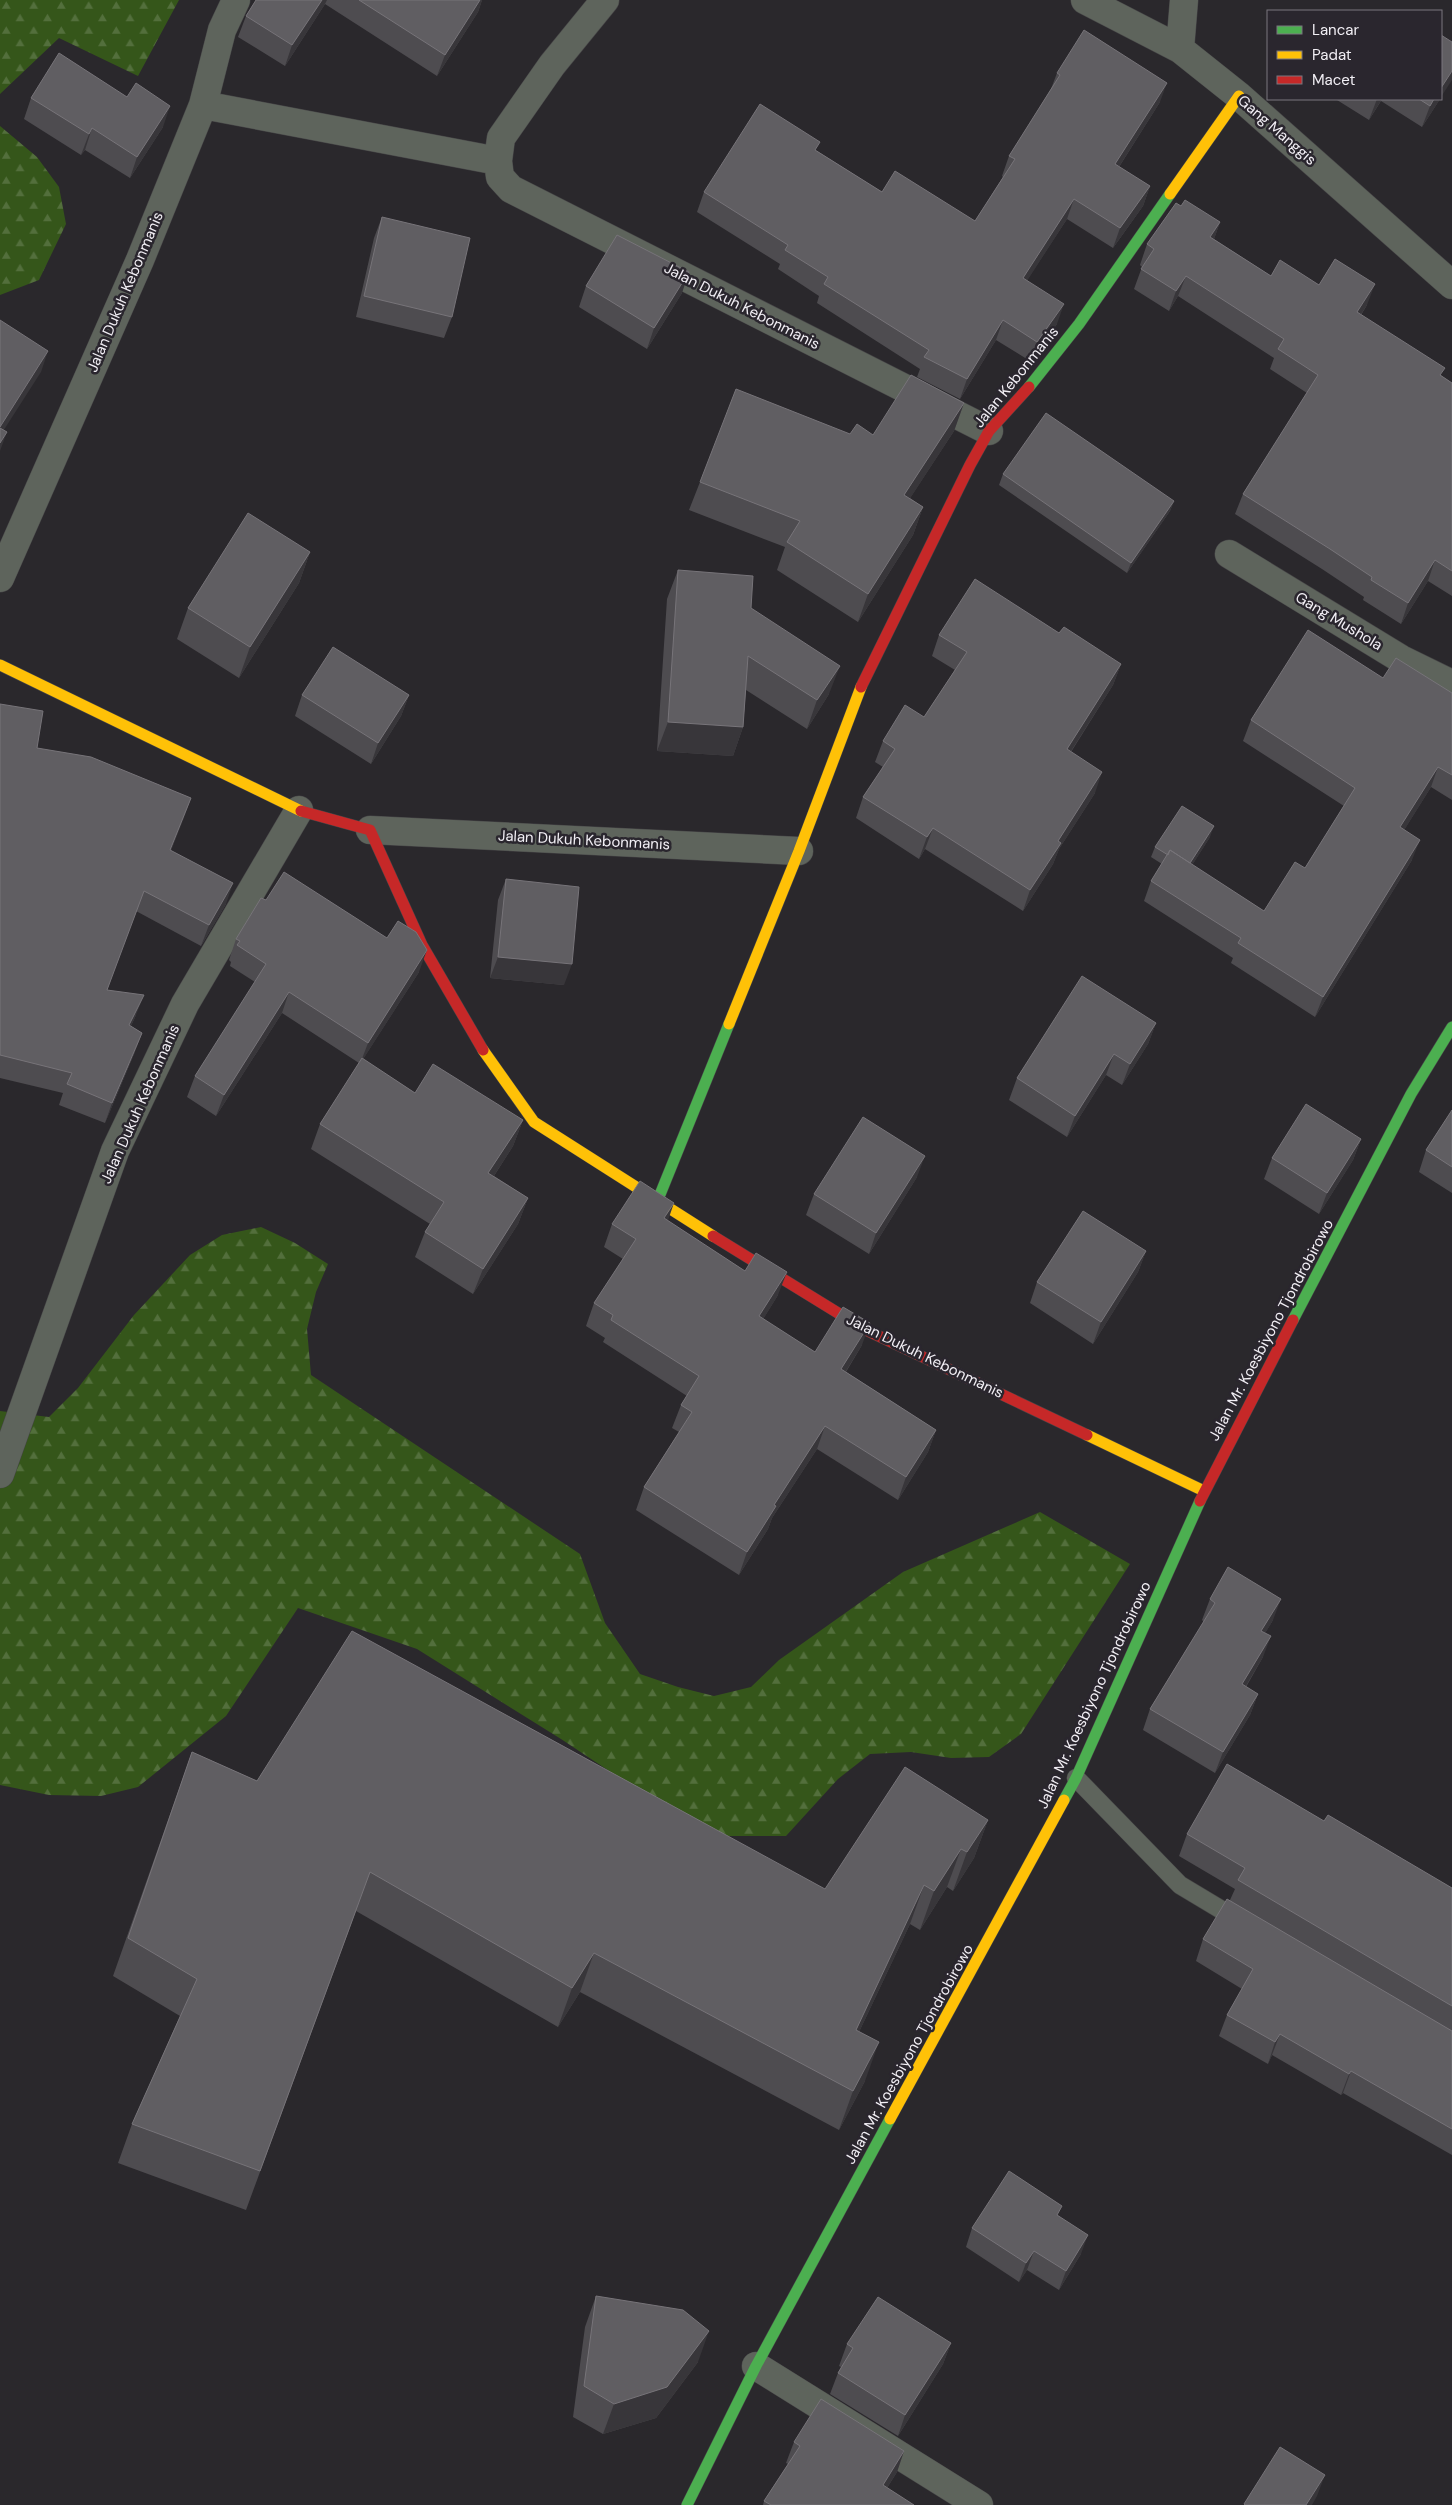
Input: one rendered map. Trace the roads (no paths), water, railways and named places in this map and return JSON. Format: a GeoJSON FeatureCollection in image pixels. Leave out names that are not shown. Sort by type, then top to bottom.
{"type":"FeatureCollection","features":[{"type":"Feature","properties":{"kind":"street","name":"Jalan Dukuh Kebonmanis"},"geometry":{"type":"LineString","coordinates":[[0,578],[140,260],[203,105],[222,30],[236,0]]}},
{"type":"Feature","properties":{"kind":"street","name":"Jalan Dukuh Kebonmanis"},"geometry":{"type":"LineString","coordinates":[[605,0],[552,65],[501,138],[498,161],[500,177],[511,188],[989,431]]}},
{"type":"Feature","properties":{"kind":"street","name":"Gang Manggis"},"geometry":{"type":"LineString","coordinates":[[1085,0],[1180,49],[1239,96],[1452,285]]}},
{"type":"Feature","properties":{"kind":"street"},"geometry":{"type":"LineString","coordinates":[[1180,49],[1184,0]]}},
{"type":"Feature","properties":{"kind":"street","name":"Jalan Kebonmanis"},"geometry":{"type":"LineString","coordinates":[[799,851],[854,701],[989,431],[1035,380],[1079,324],[1239,96]]}},
{"type":"Feature","properties":{"kind":"street"},"geometry":{"type":"LineString","coordinates":[[203,105],[498,161]]}},
{"type":"Feature","properties":{"kind":"street","name":"Gang Mushola"},"geometry":{"type":"LineString","coordinates":[[1229,554],[1400,659],[1452,684]]}},
{"type":"Feature","properties":{"kind":"street","name":"Jalan Dukuh Kebonmanis"},"geometry":{"type":"LineString","coordinates":[[0,665],[299,810],[370,830],[799,851]]}},
{"type":"Feature","properties":{"kind":"street","name":"Jalan Dukuh Kebonmanis"},"geometry":{"type":"LineString","coordinates":[[0,1474],[115,1151],[185,1004],[299,810]]}},
{"type":"Feature","properties":{"kind":"street","name":"Jalan Dukuh Kebonmanis"},"geometry":{"type":"LineString","coordinates":[[370,830],[422,945],[476,1039],[534,1122],[657,1202],[864,1329],[1204,1490]]}},
{"type":"Feature","properties":{"kind":"street"},"geometry":{"type":"LineString","coordinates":[[657,1202],[799,851]]}},
{"type":"Feature","properties":{"kind":"street","name":"Jalan Mr. Koesbiyono Tjondrobirowo"},"geometry":{"type":"LineString","coordinates":[[687,2505],[756,2366],[1076,1778],[1204,1490],[1411,1094],[1452,1027]]}},
{"type":"Feature","properties":{"kind":"street"},"geometry":{"type":"LineString","coordinates":[[756,2366],[979,2505]]}},
{"type":"Feature","properties":{"kind":"lane"},"geometry":{"type":"LineString","coordinates":[[1076,1778],[1180,1885],[1252,1929]]}}]}
